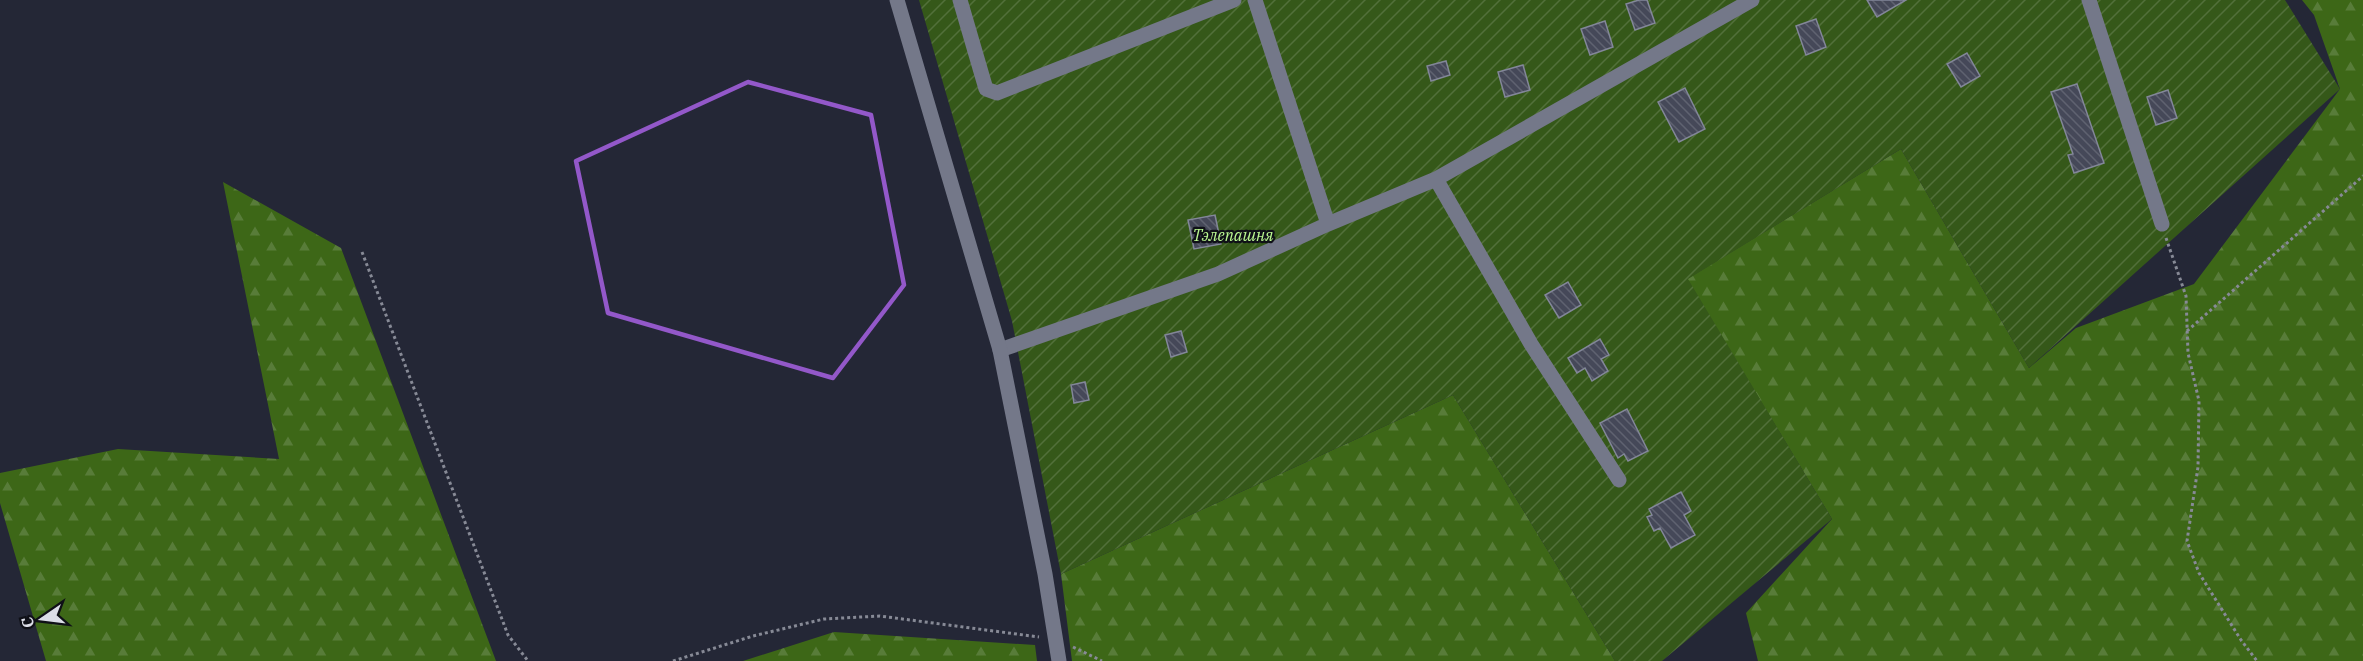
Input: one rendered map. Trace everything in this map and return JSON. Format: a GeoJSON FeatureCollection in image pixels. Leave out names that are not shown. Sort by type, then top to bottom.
{"type":"FeatureCollection","features":[{"type":"Feature","properties":{"kind":"street"},"geometry":{"type":"LineString","coordinates":[[897,0],[999,350],[1059,661]]}},
{"type":"Feature","properties":{"kind":"street"},"geometry":{"type":"LineString","coordinates":[[960,0],[986,89],[997,93],[1234,0]]}},
{"type":"Feature","properties":{"kind":"street"},"geometry":{"type":"LineString","coordinates":[[1255,0],[1328,224]]}},
{"type":"Feature","properties":{"kind":"street"},"geometry":{"type":"LineString","coordinates":[[999,350],[1218,274],[1328,224],[1436,179],[1752,0]]}},
{"type":"Feature","properties":{"kind":"street"},"geometry":{"type":"LineString","coordinates":[[2089,0],[2162,224]]}},
{"type":"Feature","properties":{"kind":"street"},"geometry":{"type":"LineString","coordinates":[[1436,179],[1531,344],[1619,480]]}},
{"type":"Feature","properties":{"kind":"path"},"geometry":{"type":"LineString","coordinates":[[2187,331],[2363,176]]}},
{"type":"Feature","properties":{"kind":"path"},"geometry":{"type":"LineString","coordinates":[[2162,224],[2186,296],[2188,353],[2199,401],[2198,467],[2187,542],[2199,573],[2241,640],[2257,661]]}},
{"type":"Feature","properties":{"kind":"path"},"geometry":{"type":"LineString","coordinates":[[362,252],[508,635],[528,661]]}},
{"type":"Feature","properties":{"kind":"path"},"geometry":{"type":"LineString","coordinates":[[673,661],[753,636],[824,619],[880,616],[1056,639],[1102,661]]}},
{"type":"Feature","properties":{"kind":"highlighted area"},"geometry":{"type":"Polygon","coordinates":[[[748,82],[871,115],[904,285],[833,378],[608,313],[576,161],[748,82]]]}},
{"type":"Feature","properties":{"kind":"green space","name":"Тэлепашня"},"geometry":{"type":"Polygon","coordinates":[[[919,0],[2285,0],[2340,89],[2029,368],[1901,149],[1688,279],[1832,519],[1662,661],[1615,661],[1453,395],[1061,574],[1012,321],[919,0]]]}},
{"type":"Feature","properties":{"kind":"green space"},"geometry":{"type":"Polygon","coordinates":[[[2302,0],[2363,0],[2363,661],[1758,661],[1746,613],[1832,519],[1687,279],[1901,149],[2029,368],[2076,328],[2194,284],[2340,89],[2314,15],[2302,0]]]}},
{"type":"Feature","properties":{"kind":"green space"},"geometry":{"type":"Polygon","coordinates":[[[223,182],[341,248],[496,661],[46,661],[0,503],[0,473],[118,449],[279,459],[223,182]]]}},
{"type":"Feature","properties":{"kind":"green space"},"geometry":{"type":"Polygon","coordinates":[[[1453,395],[1615,661],[1072,661],[1061,574],[1453,395]]]}},
{"type":"Feature","properties":{"kind":"green space"},"geometry":{"type":"Polygon","coordinates":[[[834,632],[1035,645],[1037,661],[743,661],[834,632]]]}},
{"type":"Feature","properties":{"kind":"building"},"geometry":{"type":"Polygon","coordinates":[[[1647,0],[1655,23],[1635,30],[1626,4],[1647,0]]]}},
{"type":"Feature","properties":{"kind":"building"},"geometry":{"type":"Polygon","coordinates":[[[1867,0],[1906,0],[1877,17],[1867,0]]]}},
{"type":"Feature","properties":{"kind":"building"},"geometry":{"type":"Polygon","coordinates":[[[1816,19],[1826,47],[1806,55],[1796,26],[1816,19]]]}},
{"type":"Feature","properties":{"kind":"building"},"geometry":{"type":"Polygon","coordinates":[[[1605,21],[1613,47],[1590,55],[1581,29],[1605,21]]]}},
{"type":"Feature","properties":{"kind":"building"},"geometry":{"type":"Polygon","coordinates":[[[1967,53],[1980,76],[1961,87],[1947,64],[1967,53]]]}},
{"type":"Feature","properties":{"kind":"building"},"geometry":{"type":"Polygon","coordinates":[[[1446,61],[1450,75],[1431,81],[1427,66],[1446,61]]]}},
{"type":"Feature","properties":{"kind":"building"},"geometry":{"type":"Polygon","coordinates":[[[1523,65],[1530,90],[1505,97],[1498,72],[1523,65]]]}},
{"type":"Feature","properties":{"kind":"building"},"geometry":{"type":"Polygon","coordinates":[[[2077,84],[2104,163],[2074,173],[2068,155],[2073,154],[2051,92],[2077,84]]]}},
{"type":"Feature","properties":{"kind":"building"},"geometry":{"type":"Polygon","coordinates":[[[1685,88],[1705,129],[1679,142],[1658,102],[1685,88]]]}},
{"type":"Feature","properties":{"kind":"building"},"geometry":{"type":"Polygon","coordinates":[[[2168,90],[2177,118],[2156,125],[2147,97],[2168,90]]]}},
{"type":"Feature","properties":{"kind":"building"},"geometry":{"type":"Polygon","coordinates":[[[1215,215],[1221,244],[1194,249],[1188,220],[1215,215]]]}},
{"type":"Feature","properties":{"kind":"building"},"geometry":{"type":"Polygon","coordinates":[[[1568,282],[1581,305],[1559,318],[1545,295],[1568,282]]]}},
{"type":"Feature","properties":{"kind":"building"},"geometry":{"type":"Polygon","coordinates":[[[1181,331],[1187,352],[1171,357],[1165,335],[1181,331]]]}},
{"type":"Feature","properties":{"kind":"building"},"geometry":{"type":"Polygon","coordinates":[[[1600,339],[1609,355],[1601,359],[1608,371],[1592,381],[1585,368],[1577,373],[1568,358],[1600,339]]]}},
{"type":"Feature","properties":{"kind":"building"},"geometry":{"type":"Polygon","coordinates":[[[1085,382],[1089,400],[1074,403],[1071,385],[1085,382]]]}},
{"type":"Feature","properties":{"kind":"building"},"geometry":{"type":"Polygon","coordinates":[[[1627,409],[1648,451],[1628,461],[1624,454],[1618,458],[1600,423],[1627,409]]]}},
{"type":"Feature","properties":{"kind":"building"},"geometry":{"type":"Polygon","coordinates":[[[1681,492],[1691,511],[1684,515],[1695,535],[1671,548],[1660,528],[1654,531],[1647,517],[1652,515],[1649,509],[1681,492]]]}}]}
